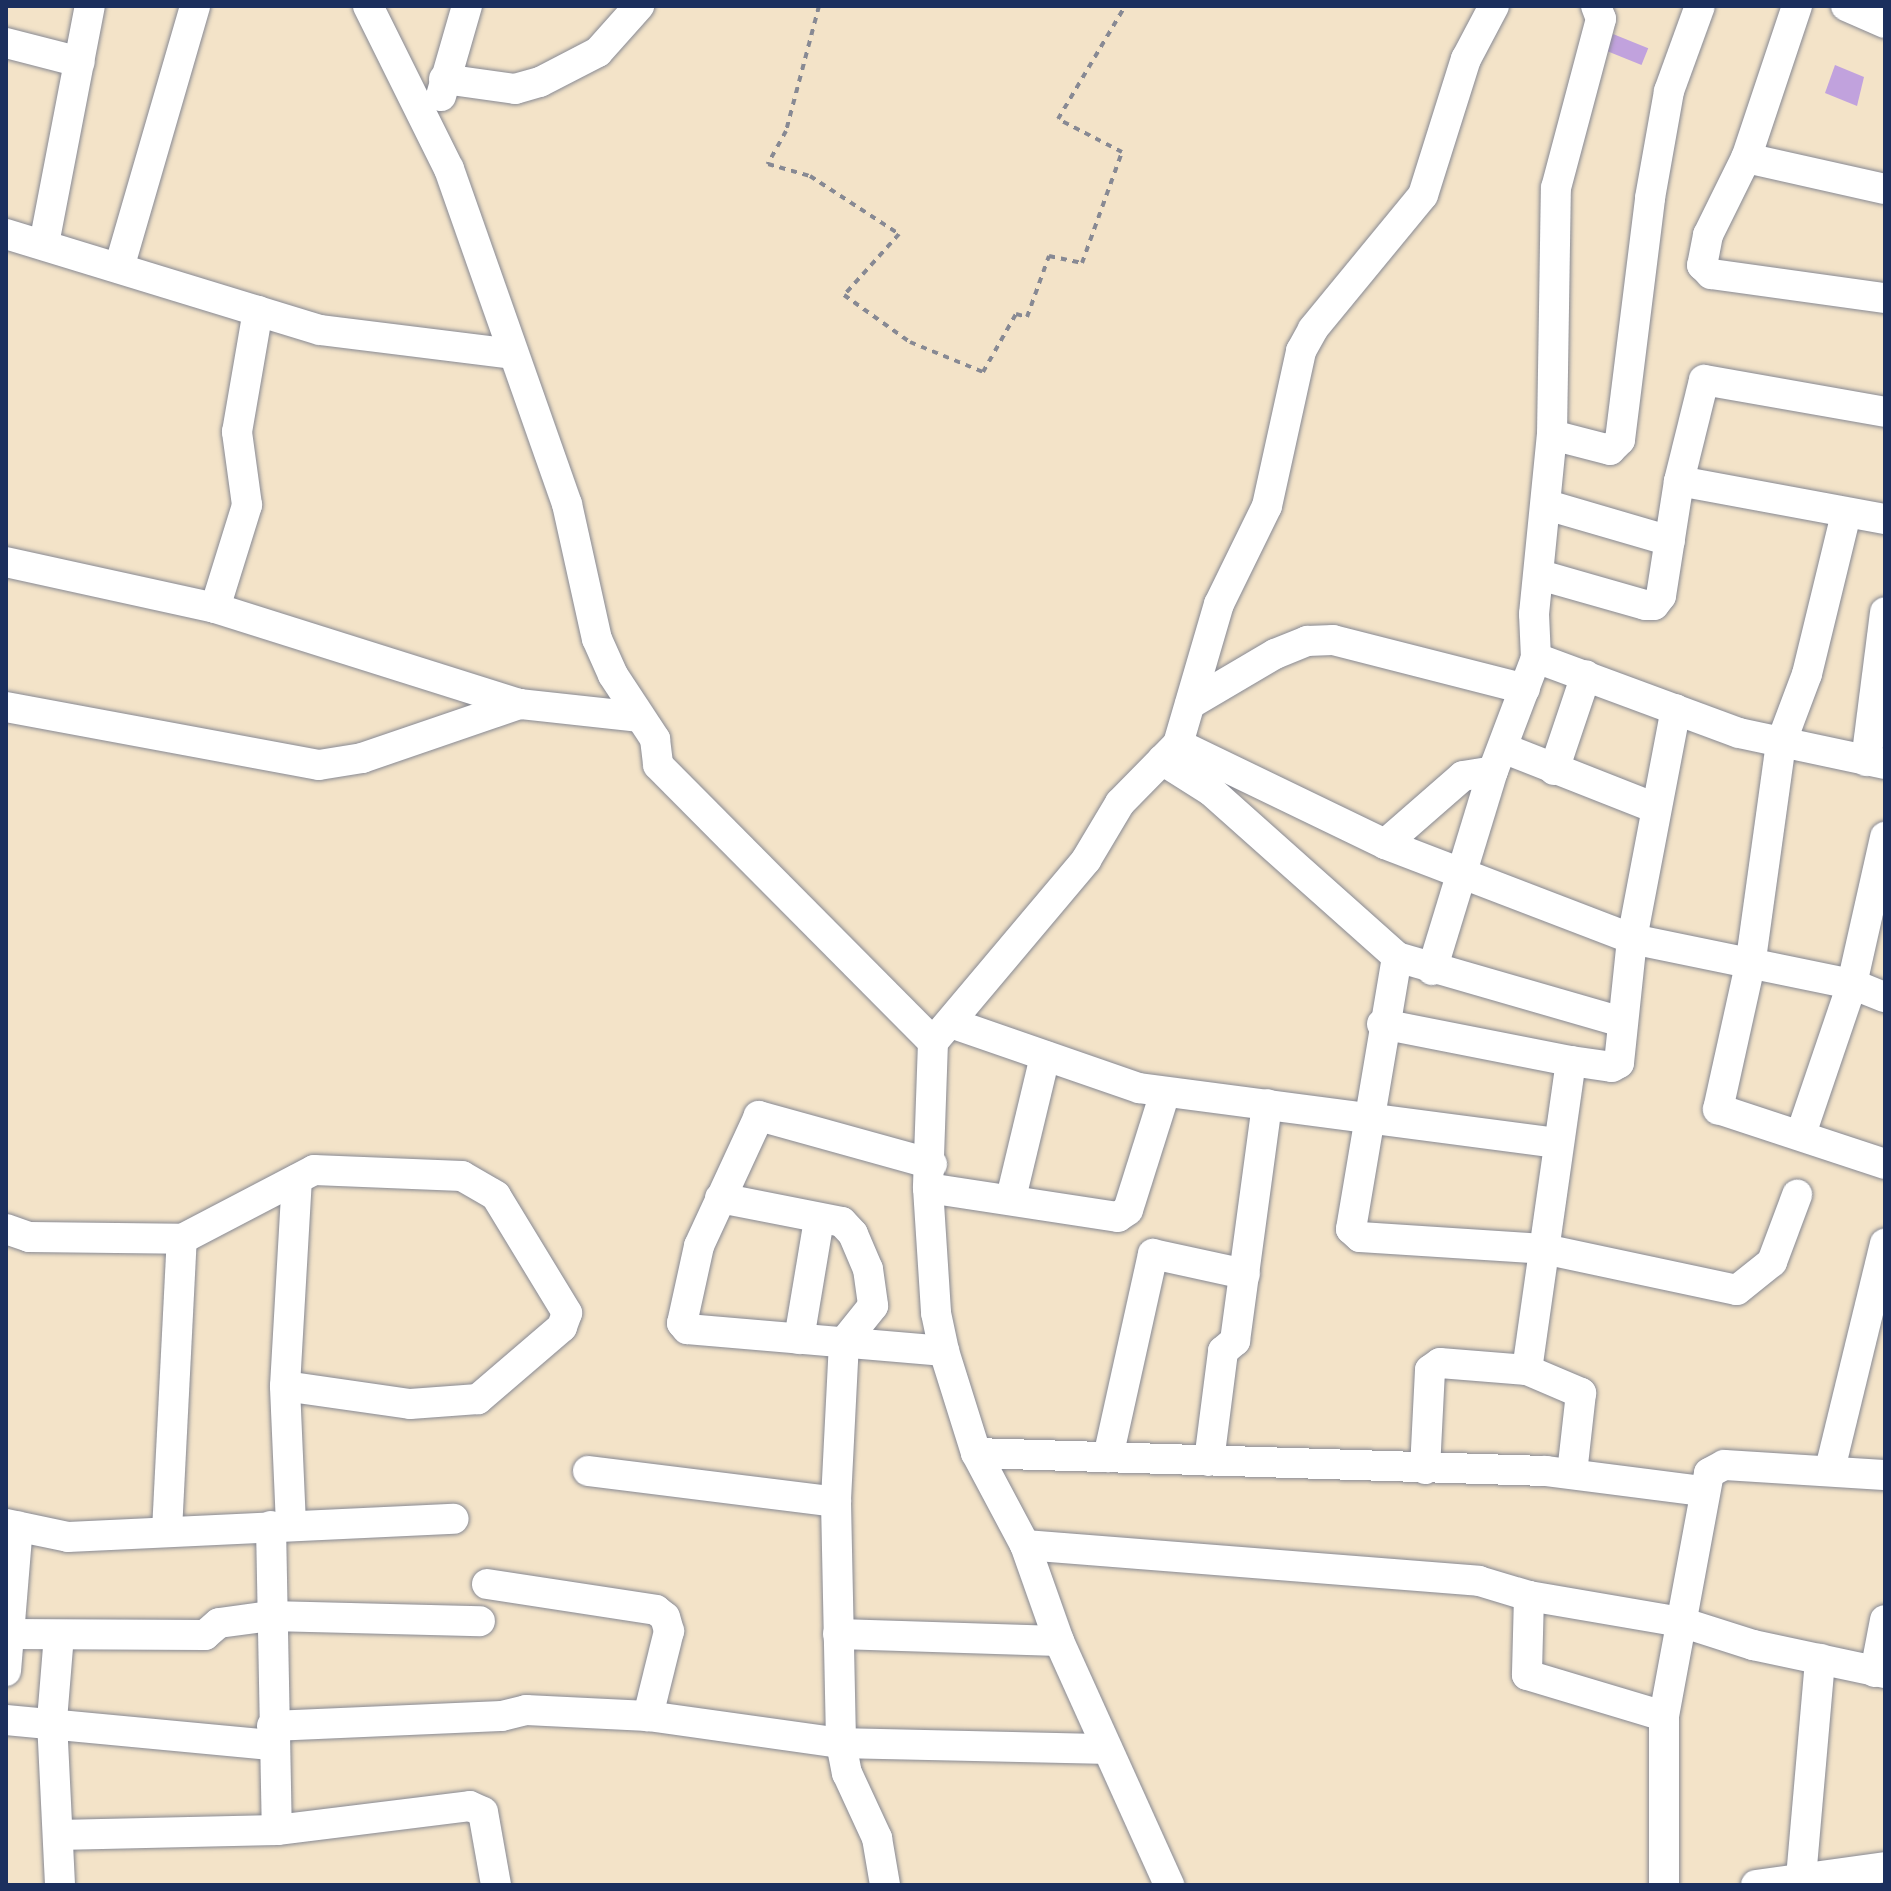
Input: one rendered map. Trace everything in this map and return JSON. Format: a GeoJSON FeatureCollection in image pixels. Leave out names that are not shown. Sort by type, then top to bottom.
{"type":"FeatureCollection","features":[{"type":"Feature","properties":{"kind":"street"},"geometry":{"type":"LineString","coordinates":[[44,244],[90,6]]}},
{"type":"Feature","properties":{"kind":"street"},"geometry":{"type":"LineString","coordinates":[[119,268],[195,6]]}},
{"type":"Feature","properties":{"kind":"street"},"geometry":{"type":"LineString","coordinates":[[368,6],[435,138],[567,504],[597,639],[651,740],[942,1032],[1045,1056],[1165,1093],[1558,1143]]}},
{"type":"Feature","properties":{"kind":"street"},"geometry":{"type":"LineString","coordinates":[[435,138],[444,79],[467,6]]}},
{"type":"Feature","properties":{"kind":"street"},"geometry":{"type":"LineString","coordinates":[[444,79],[515,89],[540,82],[598,52],[639,6]]}},
{"type":"Feature","properties":{"kind":"street"},"geometry":{"type":"LineString","coordinates":[[1432,970],[1460,872],[1536,658],[1552,435],[1556,188],[1601,19],[1596,6]]}},
{"type":"Feature","properties":{"kind":"street"},"geometry":{"type":"LineString","coordinates":[[1552,435],[1610,450],[1620,440],[1667,106],[1700,6]]}},
{"type":"Feature","properties":{"kind":"street"},"geometry":{"type":"LineString","coordinates":[[1797,6],[1746,158],[1708,235],[1706,271],[1885,298]]}},
{"type":"Feature","properties":{"kind":"street"},"geometry":{"type":"LineString","coordinates":[[1846,6],[1885,23]]}},
{"type":"Feature","properties":{"kind":"street"},"geometry":{"type":"LineString","coordinates":[[1169,1885],[1059,1641],[1025,1545],[976,1453],[944,1351],[936,1313],[930,1176],[942,1032],[1086,860],[1120,803],[1170,752],[1190,704],[1219,604],[1267,506],[1301,351],[1313,329],[1423,195],[1482,12]]}},
{"type":"Feature","properties":{"kind":"street"},"geometry":{"type":"LineString","coordinates":[[6,43],[80,62]]}},
{"type":"Feature","properties":{"kind":"street"},"geometry":{"type":"LineString","coordinates":[[1746,158],[1885,189]]}},
{"type":"Feature","properties":{"kind":"street"},"geometry":{"type":"LineString","coordinates":[[6,234],[258,311],[353,336],[512,354]]}},
{"type":"Feature","properties":{"kind":"street"},"geometry":{"type":"LineString","coordinates":[[215,608],[247,505],[237,432],[258,311]]}},
{"type":"Feature","properties":{"kind":"street"},"geometry":{"type":"LineString","coordinates":[[1540,575],[1654,605],[1661,596],[1679,481],[1704,380],[1885,412]]}},
{"type":"Feature","properties":{"kind":"street"},"geometry":{"type":"LineString","coordinates":[[1679,481],[1885,519]]}},
{"type":"Feature","properties":{"kind":"street"},"geometry":{"type":"LineString","coordinates":[[1547,505],[1670,541]]}},
{"type":"Feature","properties":{"kind":"street"},"geometry":{"type":"LineString","coordinates":[[1846,514],[1807,674],[1781,743],[1750,965],[1718,1109],[1722,1115],[1801,1134],[1885,1164]]}},
{"type":"Feature","properties":{"kind":"street"},"geometry":{"type":"LineString","coordinates":[[6,562],[215,608],[520,704],[651,740]]}},
{"type":"Feature","properties":{"kind":"street"},"geometry":{"type":"LineString","coordinates":[[1536,658],[1781,743],[1876,762],[1885,612]]}},
{"type":"Feature","properties":{"kind":"street"},"geometry":{"type":"LineString","coordinates":[[1190,704],[1275,654],[1307,641],[1333,640],[1525,689]]}},
{"type":"Feature","properties":{"kind":"street"},"geometry":{"type":"LineString","coordinates":[[1554,770],[1586,675]]}},
{"type":"Feature","properties":{"kind":"street"},"geometry":{"type":"LineString","coordinates":[[6,707],[319,765],[388,750],[520,704]]}},
{"type":"Feature","properties":{"kind":"street"},"geometry":{"type":"LineString","coordinates":[[1382,1024],[1571,1061],[1615,1066],[1632,939],[1676,709]]}},
{"type":"Feature","properties":{"kind":"street"},"geometry":{"type":"LineString","coordinates":[[1170,752],[1385,844],[1632,939],[1852,984],[1885,997]]}},
{"type":"Feature","properties":{"kind":"street"},"geometry":{"type":"LineString","coordinates":[[1170,752],[1397,957],[1432,970],[1622,1022]]}},
{"type":"Feature","properties":{"kind":"street"},"geometry":{"type":"LineString","coordinates":[[1385,844],[1463,776],[1498,760],[1554,770],[1655,808]]}},
{"type":"Feature","properties":{"kind":"street"},"geometry":{"type":"LineString","coordinates":[[1801,1134],[1852,984],[1884,847]]}},
{"type":"Feature","properties":{"kind":"street"},"geometry":{"type":"LineString","coordinates":[[1397,957],[1382,1024],[1351,1229],[1360,1237],[1544,1249],[1737,1290],[1772,1262],[1797,1195]]}},
{"type":"Feature","properties":{"kind":"street"},"geometry":{"type":"LineString","coordinates":[[1011,1198],[1045,1056]]}},
{"type":"Feature","properties":{"kind":"street"},"geometry":{"type":"LineString","coordinates":[[1527,1370],[1571,1061]]}},
{"type":"Feature","properties":{"kind":"street"},"geometry":{"type":"LineString","coordinates":[[944,1351],[687,1329],[682,1323],[694,1259],[759,1116],[930,1176],[1011,1198],[1123,1215],[1165,1093]]}},
{"type":"Feature","properties":{"kind":"street"},"geometry":{"type":"LineString","coordinates":[[1209,1461],[1223,1351],[1235,1341],[1267,1104]]}},
{"type":"Feature","properties":{"kind":"street"},"geometry":{"type":"LineString","coordinates":[[6,1229],[29,1237],[182,1239],[297,1179],[333,1168],[462,1176],[478,1182],[496,1196],[567,1319],[478,1399],[410,1404],[285,1386]]}},
{"type":"Feature","properties":{"kind":"street"},"geometry":{"type":"LineString","coordinates":[[277,1830],[271,1736],[270,1616],[281,1525],[285,1386],[297,1179]]}},
{"type":"Feature","properties":{"kind":"street"},"geometry":{"type":"LineString","coordinates":[[720,1198],[842,1222],[853,1234],[868,1269],[873,1306],[844,1342],[836,1502],[841,1743],[847,1773],[877,1838],[885,1885]]}},
{"type":"Feature","properties":{"kind":"street"},"geometry":{"type":"LineString","coordinates":[[799,1339],[819,1219]]}},
{"type":"Feature","properties":{"kind":"street"},"geometry":{"type":"LineString","coordinates":[[167,1531],[182,1239]]}},
{"type":"Feature","properties":{"kind":"street"},"geometry":{"type":"LineString","coordinates":[[1830,1469],[1885,1244]]}},
{"type":"Feature","properties":{"kind":"street"},"geometry":{"type":"LineString","coordinates":[[1108,1457],[1153,1254],[1245,1274]]}},
{"type":"Feature","properties":{"kind":"street"},"geometry":{"type":"LineString","coordinates":[[1425,1469],[1435,1365],[1527,1370],[1574,1388],[1583,1398],[1572,1473]]}},
{"type":"Feature","properties":{"kind":"street"},"geometry":{"type":"LineString","coordinates":[[976,1453],[1572,1473],[1702,1491]]}},
{"type":"Feature","properties":{"kind":"street"},"geometry":{"type":"LineString","coordinates":[[1664,1885],[1664,1716],[1702,1491],[1715,1466],[1830,1469],[1885,1475]]}},
{"type":"Feature","properties":{"kind":"street"},"geometry":{"type":"LineString","coordinates":[[588,1471],[836,1502]]}},
{"type":"Feature","properties":{"kind":"street"},"geometry":{"type":"LineString","coordinates":[[6,1671],[12,1525],[68,1537],[454,1519]]}},
{"type":"Feature","properties":{"kind":"street"},"geometry":{"type":"LineString","coordinates":[[1025,1545],[1479,1581],[1529,1596],[1681,1622],[1880,1672],[1885,1620]]}},
{"type":"Feature","properties":{"kind":"street"},"geometry":{"type":"LineString","coordinates":[[487,1584],[656,1610],[665,1617],[669,1631],[648,1716]]}},
{"type":"Feature","properties":{"kind":"street"},"geometry":{"type":"LineString","coordinates":[[1529,1596],[1527,1675],[1664,1716]]}},
{"type":"Feature","properties":{"kind":"street"},"geometry":{"type":"LineString","coordinates":[[9,1634],[206,1635],[214,1625],[270,1616],[480,1621]]}},
{"type":"Feature","properties":{"kind":"street"},"geometry":{"type":"LineString","coordinates":[[838,1634],[1059,1641]]}},
{"type":"Feature","properties":{"kind":"street"},"geometry":{"type":"LineString","coordinates":[[59,1635],[52,1721],[60,1885]]}},
{"type":"Feature","properties":{"kind":"street"},"geometry":{"type":"LineString","coordinates":[[1820,1659],[1777,1883],[1885,1867]]}},
{"type":"Feature","properties":{"kind":"street"},"geometry":{"type":"LineString","coordinates":[[6,1720],[271,1736],[514,1713],[648,1716],[841,1743],[1107,1749]]}},
{"type":"Feature","properties":{"kind":"street"},"geometry":{"type":"LineString","coordinates":[[58,1835],[277,1830],[470,1806],[483,1812],[496,1885]]}},
{"type":"Feature","properties":{"kind":"path"},"geometry":{"type":"LineString","coordinates":[[819,6],[786,131],[768,164],[810,176],[899,234],[844,295],[877,324],[910,342],[983,372],[1016,314],[1027,317],[1049,256],[1082,263],[1122,152],[1058,119],[1125,6]]}},
{"type":"Feature","properties":{"kind":"building"},"geometry":{"type":"Polygon","coordinates":[[[1613,34],[1648,48],[1641,65],[1606,51],[1613,34]]]}},
{"type":"Feature","properties":{"kind":"building"},"geometry":{"type":"Polygon","coordinates":[[[1835,65],[1864,77],[1857,106],[1825,93],[1835,65]]]}}]}
